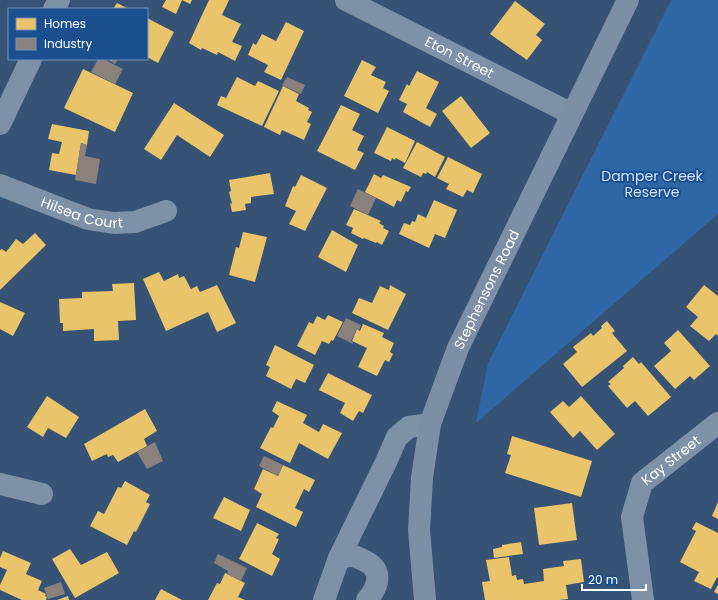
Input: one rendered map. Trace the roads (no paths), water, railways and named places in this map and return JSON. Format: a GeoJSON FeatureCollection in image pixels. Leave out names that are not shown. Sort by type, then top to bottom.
{"type":"FeatureCollection","features":[{"type":"Feature","properties":{"kind":"main road","name":"Stephensons Road"},"geometry":{"type":"LineString","coordinates":[[424,600],[419,530],[422,478],[430,424],[458,348],[628,0]]}},
{"type":"Feature","properties":{"kind":"street","name":"Eton Street"},"geometry":{"type":"LineString","coordinates":[[346,0],[572,114]]}},
{"type":"Feature","properties":{"kind":"street"},"geometry":{"type":"LineString","coordinates":[[0,124],[31,60]]}},
{"type":"Feature","properties":{"kind":"street","name":"Hilsea Court"},"geometry":{"type":"LineString","coordinates":[[0,185],[88,219],[114,223],[135,222],[166,211]]}},
{"type":"Feature","properties":{"kind":"street","name":"Kay Street"},"geometry":{"type":"LineString","coordinates":[[643,600],[632,517],[642,483],[718,422]]}},
{"type":"Feature","properties":{"kind":"street"},"geometry":{"type":"LineString","coordinates":[[324,600],[339,558],[397,437],[408,427],[430,424]]}},
{"type":"Feature","properties":{"kind":"street"},"geometry":{"type":"LineString","coordinates":[[0,484],[42,494]]}},
{"type":"Feature","properties":{"kind":"street"},"geometry":{"type":"LineString","coordinates":[[339,558],[352,556],[357,557],[368,562],[375,568],[378,578],[373,592],[367,600]]}},
{"type":"Feature","properties":{"kind":"park label","name":"Damper Creek Reserve"},"geometry":{"type":"Point","coordinates":[652,184]}}]}
